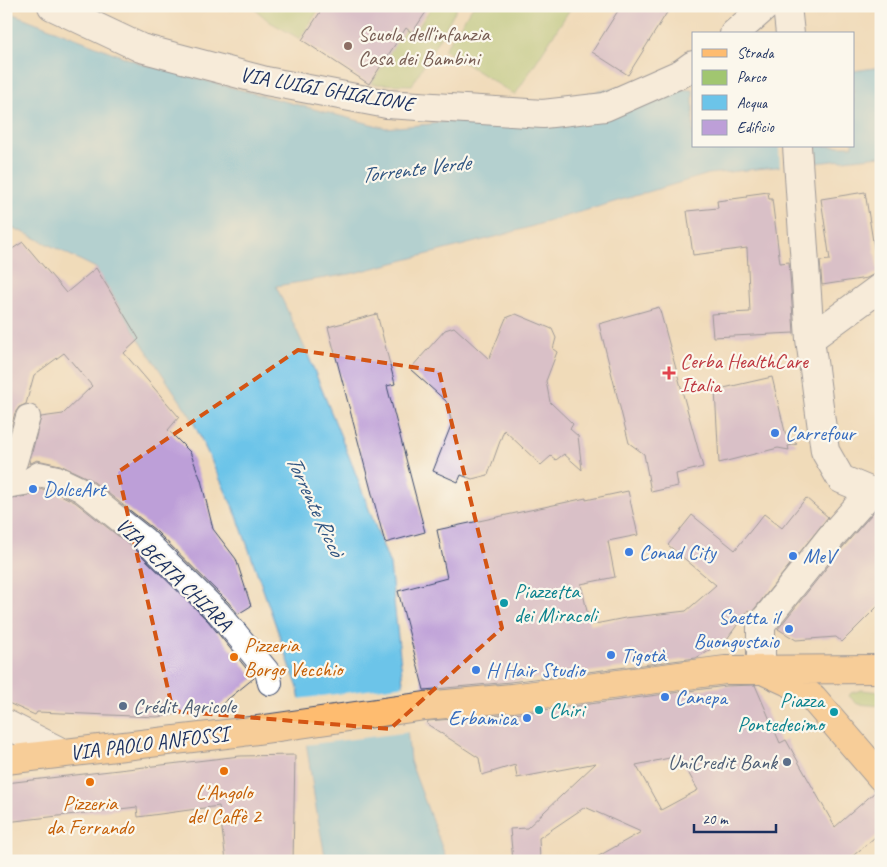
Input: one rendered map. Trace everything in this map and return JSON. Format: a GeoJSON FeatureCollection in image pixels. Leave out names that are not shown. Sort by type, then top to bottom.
{"type":"FeatureCollection","features":[{"type":"Feature","properties":{"kind":"main road"},"geometry":{"type":"LineString","coordinates":[[761,669],[881,669]]}},
{"type":"Feature","properties":{"kind":"main road"},"geometry":{"type":"LineString","coordinates":[[761,669],[791,683],[813,698],[881,777]]}},
{"type":"Feature","properties":{"kind":"main road","name":"VIA PAOLO ANFOSSI"},"geometry":{"type":"LineString","coordinates":[[6,760],[724,670],[761,669]]}},
{"type":"Feature","properties":{"kind":"street","name":"VIA LUIGI GHIGLIONE"},"geometry":{"type":"LineString","coordinates":[[52,6],[141,48],[266,81],[387,104],[543,114],[605,107],[682,73],[692,66]]}},
{"type":"Feature","properties":{"kind":"street"},"geometry":{"type":"LineString","coordinates":[[736,32],[766,6]]}},
{"type":"Feature","properties":{"kind":"street"},"geometry":{"type":"LineString","coordinates":[[761,669],[761,626],[831,537],[876,492],[841,479],[825,452],[810,339],[797,148]]}},
{"type":"Feature","properties":{"kind":"street"},"geometry":{"type":"LineString","coordinates":[[810,339],[881,287]]}},
{"type":"Feature","properties":{"kind":"street"},"geometry":{"type":"LineString","coordinates":[[15,462],[28,417]]}},
{"type":"Feature","properties":{"kind":"street","name":"VIA BEATA CHIARA"},"geometry":{"type":"LineString","coordinates":[[6,486],[25,483],[39,474],[56,478],[82,490],[145,540],[218,612],[266,671],[270,683]]}},
{"type":"Feature","properties":{"kind":"street"},"geometry":{"type":"LineString","coordinates":[[6,724],[63,753]]}},
{"type":"Feature","properties":{"kind":"highlighted area"},"geometry":{"type":"Polygon","coordinates":[[[298,350],[439,371],[502,628],[390,729],[173,711],[118,472],[298,350]]]}},
{"type":"Feature","properties":{"kind":"green space"},"geometry":{"type":"Polygon","coordinates":[[[251,6],[321,6],[300,39],[270,22],[251,6]]]}},
{"type":"Feature","properties":{"kind":"green space"},"geometry":{"type":"Polygon","coordinates":[[[429,6],[458,6],[412,85],[371,84],[390,55],[383,51],[400,26],[413,35],[431,8],[429,6]]]}},
{"type":"Feature","properties":{"kind":"green space"},"geometry":{"type":"Polygon","coordinates":[[[473,6],[572,6],[515,95],[444,50],[473,6]]]}},
{"type":"Feature","properties":{"kind":"green space"},"geometry":{"type":"Polygon","coordinates":[[[862,690],[881,692],[881,706],[857,704],[849,696],[851,693],[862,690]]]}},
{"type":"Feature","properties":{"kind":"water"},"geometry":{"type":"Polygon","coordinates":[[[6,11],[142,64],[386,128],[431,124],[627,86],[692,90],[692,148],[854,148],[854,71],[881,67],[881,156],[709,174],[499,236],[350,274],[276,286],[308,355],[390,565],[410,761],[447,861],[326,861],[298,688],[237,516],[191,417],[139,339],[96,268],[6,225],[6,11]]]}},
{"type":"Feature","properties":{"kind":"pier"},"geometry":{"type":"Polygon","coordinates":[[[779,148],[816,148],[817,165],[780,169],[779,148]]]}},
{"type":"Feature","properties":{"kind":"pier"},"geometry":{"type":"Polygon","coordinates":[[[406,685],[410,732],[304,745],[298,699],[406,685]]]}},
{"type":"Feature","properties":{"kind":"building","name":"Scuola dell'infanzia Casa dei Bambini"},"geometry":{"type":"Polygon","coordinates":[[[324,6],[430,6],[412,33],[406,28],[369,84],[302,40],[324,6]]]}},
{"type":"Feature","properties":{"kind":"building"},"geometry":{"type":"Polygon","coordinates":[[[621,6],[671,6],[628,75],[592,52],[621,6]]]}},
{"type":"Feature","properties":{"kind":"building"},"geometry":{"type":"Polygon","coordinates":[[[768,192],[769,199],[772,199],[780,263],[789,262],[794,333],[713,337],[711,314],[750,312],[747,248],[693,255],[687,211],[718,208],[717,201],[768,192]]]}},
{"type":"Feature","properties":{"kind":"building"},"geometry":{"type":"Polygon","coordinates":[[[865,192],[878,272],[867,278],[822,285],[820,261],[830,260],[821,199],[865,192]]]}},
{"type":"Feature","properties":{"kind":"building"},"geometry":{"type":"Polygon","coordinates":[[[23,242],[66,293],[96,268],[139,339],[124,353],[179,417],[168,430],[190,452],[201,480],[213,529],[236,559],[251,606],[238,614],[155,530],[90,479],[60,465],[37,460],[29,464],[41,417],[63,414],[92,386],[64,353],[34,375],[26,404],[19,407],[15,413],[6,443],[6,253],[23,242]]]}},
{"type":"Feature","properties":{"kind":"building"},"geometry":{"type":"Polygon","coordinates":[[[659,307],[703,467],[676,474],[678,486],[651,492],[644,454],[629,443],[599,324],[659,307]]]}},
{"type":"Feature","properties":{"kind":"building"},"geometry":{"type":"Polygon","coordinates":[[[377,314],[395,384],[387,386],[425,532],[385,543],[328,327],[377,314]]]}},
{"type":"Feature","properties":{"kind":"building"},"geometry":{"type":"Polygon","coordinates":[[[516,314],[552,329],[556,338],[553,349],[557,352],[546,381],[550,402],[573,424],[570,429],[578,436],[582,470],[564,454],[556,460],[551,456],[541,465],[504,430],[488,475],[472,479],[461,475],[458,482],[433,471],[452,423],[447,402],[410,369],[445,330],[454,327],[489,359],[506,318],[516,314]]]}},
{"type":"Feature","properties":{"kind":"building"},"geometry":{"type":"Polygon","coordinates":[[[772,377],[786,436],[797,444],[788,446],[789,450],[778,448],[719,463],[715,390],[772,377]]]}},
{"type":"Feature","properties":{"kind":"building"},"geometry":{"type":"Polygon","coordinates":[[[42,489],[52,491],[75,502],[136,550],[208,621],[254,678],[217,708],[157,717],[37,712],[35,715],[6,702],[6,499],[28,496],[42,489]]]}},
{"type":"Feature","properties":{"kind":"building"},"geometry":{"type":"Polygon","coordinates":[[[628,491],[638,535],[608,541],[615,577],[581,584],[590,625],[625,618],[686,611],[716,585],[668,545],[692,515],[735,550],[764,514],[782,528],[806,498],[828,517],[752,612],[748,610],[727,639],[696,658],[510,682],[424,690],[398,591],[447,578],[437,530],[586,498],[586,500],[628,491]]]}},
{"type":"Feature","properties":{"kind":"building"},"geometry":{"type":"Polygon","coordinates":[[[878,507],[881,507],[881,603],[842,642],[836,637],[796,640],[778,629],[843,547],[878,507]]]}},
{"type":"Feature","properties":{"kind":"building"},"geometry":{"type":"Polygon","coordinates":[[[755,685],[780,743],[786,740],[835,827],[875,792],[881,792],[881,832],[847,861],[590,861],[641,832],[585,807],[539,838],[540,861],[513,861],[510,829],[527,828],[596,763],[517,778],[515,765],[482,775],[479,758],[427,724],[428,721],[514,714],[726,686],[755,685]],[[679,756],[636,765],[661,810],[698,790],[679,756]]]}},
{"type":"Feature","properties":{"kind":"building"},"geometry":{"type":"Polygon","coordinates":[[[295,755],[293,861],[226,861],[219,806],[138,817],[137,807],[6,822],[6,783],[240,756],[295,755]]]}},
{"type":"Feature","properties":{"kind":"place","name":"Scuola dell'infanzia Casa dei Bambini"},"geometry":{"type":"Point","coordinates":[348,46]}},
{"type":"Feature","properties":{"kind":"place","name":"Cerba HealthCare Italia"},"geometry":{"type":"Point","coordinates":[669,373]}},
{"type":"Feature","properties":{"kind":"place","name":"Carrefour"},"geometry":{"type":"Point","coordinates":[775,433]}},
{"type":"Feature","properties":{"kind":"place","name":"DolceArt"},"geometry":{"type":"Point","coordinates":[33,489]}},
{"type":"Feature","properties":{"kind":"place","name":"Conad City"},"geometry":{"type":"Point","coordinates":[629,552]}},
{"type":"Feature","properties":{"kind":"place","name":"MeV"},"geometry":{"type":"Point","coordinates":[793,556]}},
{"type":"Feature","properties":{"kind":"place","name":"Piazzetta dei Miracoli"},"geometry":{"type":"Point","coordinates":[504,603]}},
{"type":"Feature","properties":{"kind":"place","name":"Saetta il Buongustaio"},"geometry":{"type":"Point","coordinates":[789,629]}},
{"type":"Feature","properties":{"kind":"place","name":"Tigotà"},"geometry":{"type":"Point","coordinates":[611,655]}},
{"type":"Feature","properties":{"kind":"place","name":"Pizzeria Borgo Vecchio"},"geometry":{"type":"Point","coordinates":[234,657]}},
{"type":"Feature","properties":{"kind":"place","name":"H Hair Studio"},"geometry":{"type":"Point","coordinates":[476,670]}},
{"type":"Feature","properties":{"kind":"place","name":"Canepa"},"geometry":{"type":"Point","coordinates":[665,697]}},
{"type":"Feature","properties":{"kind":"place","name":"Crédit Agricole"},"geometry":{"type":"Point","coordinates":[123,706]}},
{"type":"Feature","properties":{"kind":"place","name":"Chiri"},"geometry":{"type":"Point","coordinates":[539,710]}},
{"type":"Feature","properties":{"kind":"place","name":"Piazza Pontedecimo"},"geometry":{"type":"Point","coordinates":[834,712]}},
{"type":"Feature","properties":{"kind":"place","name":"Erbamica"},"geometry":{"type":"Point","coordinates":[527,718]}},
{"type":"Feature","properties":{"kind":"place","name":"UniCredit Bank"},"geometry":{"type":"Point","coordinates":[787,762]}},
{"type":"Feature","properties":{"kind":"place","name":"L'Angolo del Caffè 2"},"geometry":{"type":"Point","coordinates":[224,771]}},
{"type":"Feature","properties":{"kind":"place","name":"Pizzeria da Ferrando"},"geometry":{"type":"Point","coordinates":[90,782]}},
{"type":"Feature","properties":{"kind":"water label","name":"Torrente Verde"},"geometry":{"type":"Point","coordinates":[415,168]}},
{"type":"Feature","properties":{"kind":"water label","name":"Torrente Riccò"},"geometry":{"type":"Point","coordinates":[316,505]}}]}
